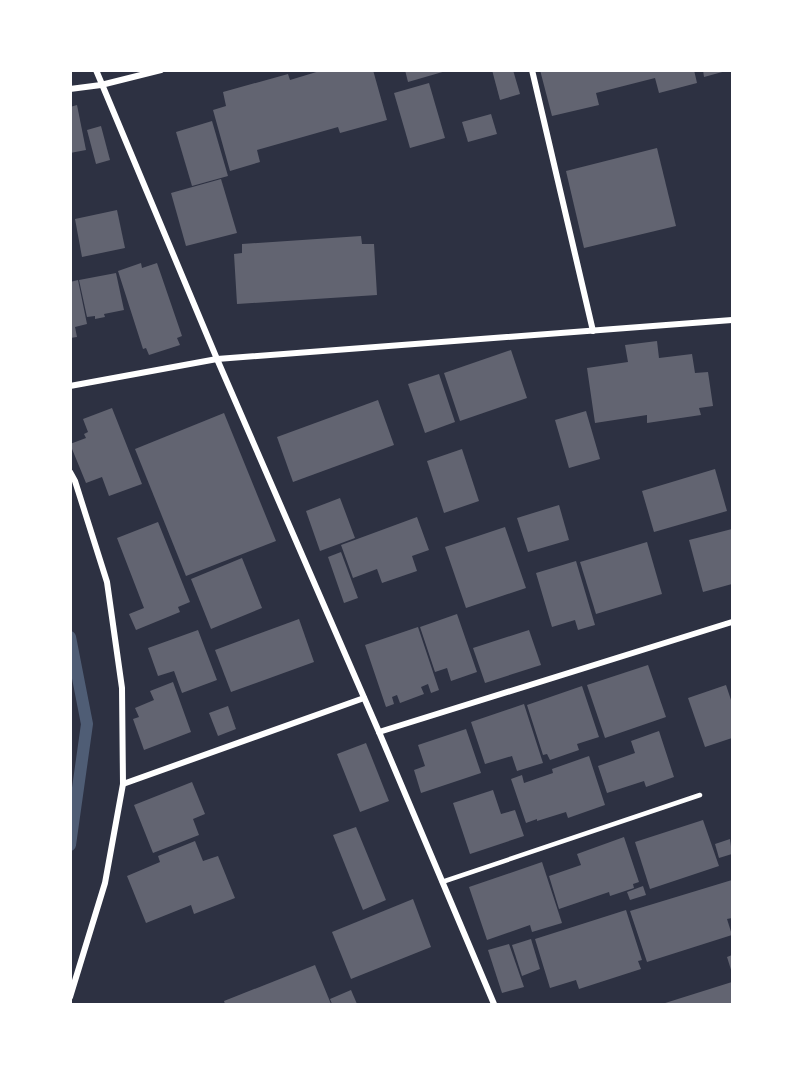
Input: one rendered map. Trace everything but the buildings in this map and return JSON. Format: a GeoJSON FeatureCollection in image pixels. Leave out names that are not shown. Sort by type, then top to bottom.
{"type":"FeatureCollection","features":[{"type":"Feature","properties":{"kind":"street"},"geometry":{"type":"LineString","coordinates":[[96,70],[217,359],[379,732],[494,1005]]}},
{"type":"Feature","properties":{"kind":"street"},"geometry":{"type":"LineString","coordinates":[[70,89],[101,85],[161,70]]}},
{"type":"Feature","properties":{"kind":"street"},"geometry":{"type":"LineString","coordinates":[[532,70],[593,331]]}},
{"type":"Feature","properties":{"kind":"street"},"geometry":{"type":"LineString","coordinates":[[70,386],[217,359],[732,320]]}},
{"type":"Feature","properties":{"kind":"street"},"geometry":{"type":"LineString","coordinates":[[70,472],[75,481],[107,582],[122,688],[123,784],[105,883],[70,997]]}},
{"type":"Feature","properties":{"kind":"street"},"geometry":{"type":"LineString","coordinates":[[379,732],[732,622]]}},
{"type":"Feature","properties":{"kind":"street"},"geometry":{"type":"LineString","coordinates":[[123,784],[364,698]]}},
{"type":"Feature","properties":{"kind":"lane"},"geometry":{"type":"LineString","coordinates":[[442,882],[700,795]]}},
{"type":"Feature","properties":{"kind":"waterway"},"geometry":{"type":"LineString","coordinates":[[70,637],[87,724],[70,845]]}}]}
